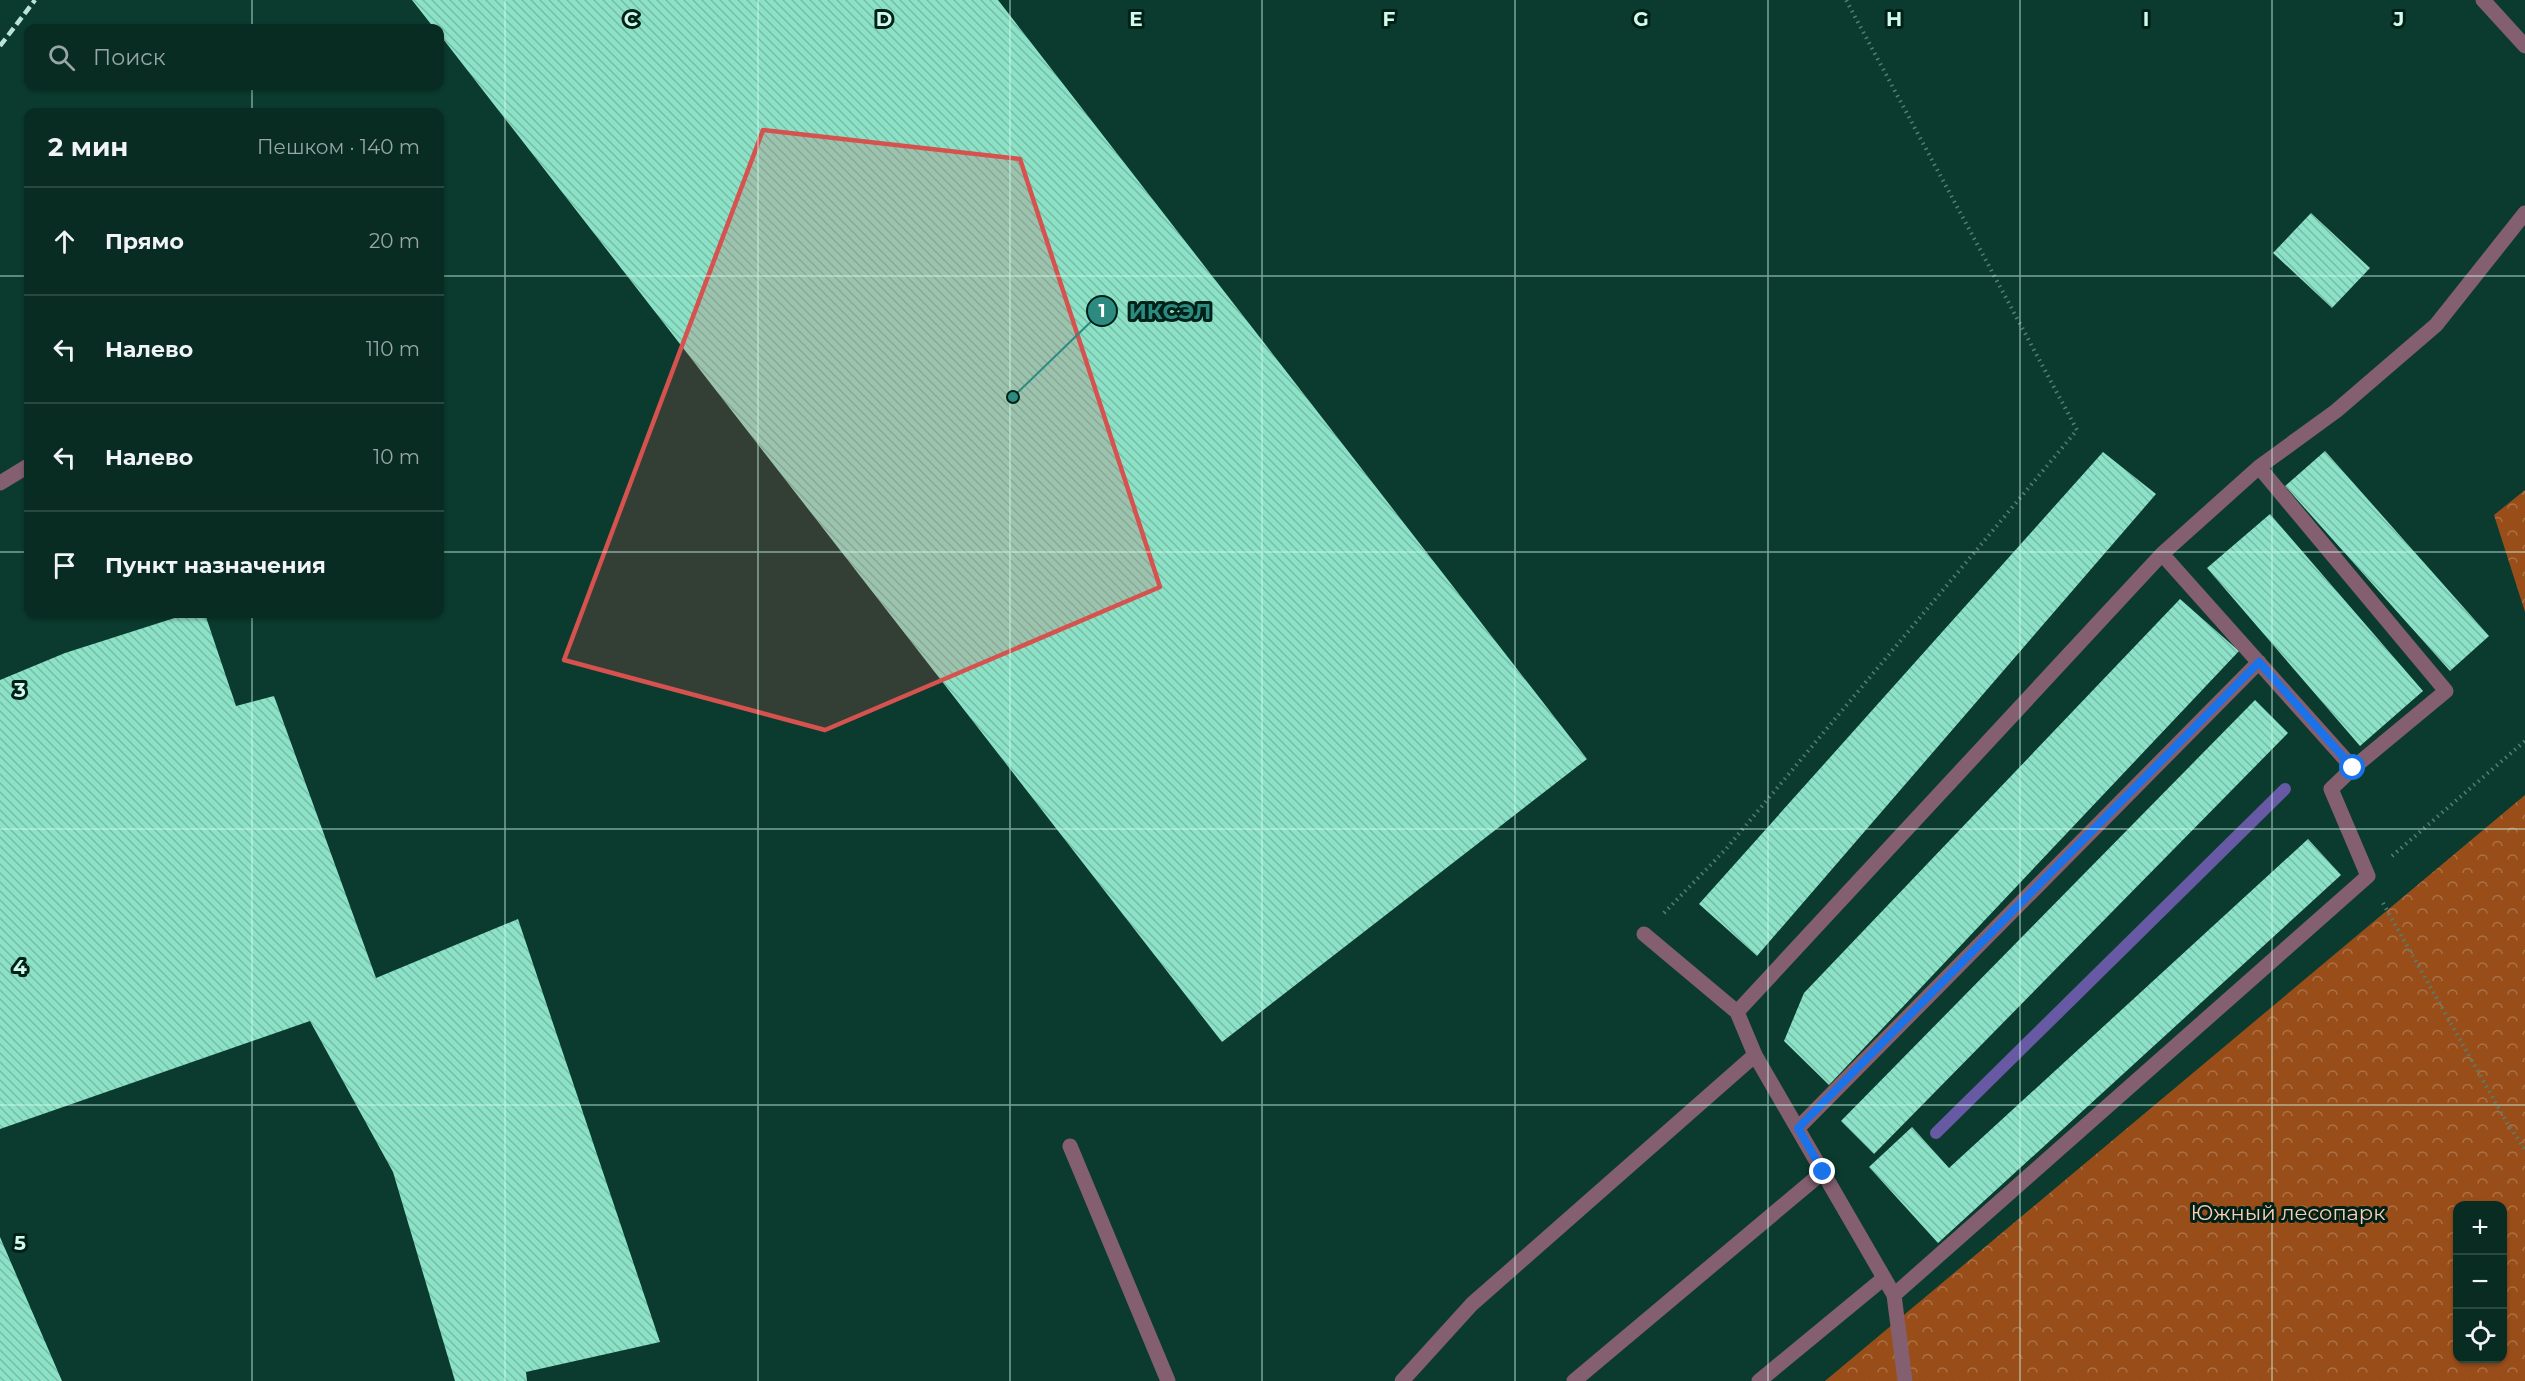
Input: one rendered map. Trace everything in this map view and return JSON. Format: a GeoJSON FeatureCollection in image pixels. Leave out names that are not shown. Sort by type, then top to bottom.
{"type":"FeatureCollection","features":[{"type":"Feature","properties":{"kind":"street"},"geometry":{"type":"LineString","coordinates":[[2483,0],[2525,46]]}},
{"type":"Feature","properties":{"kind":"street"},"geometry":{"type":"LineString","coordinates":[[1737,1012],[2162,554],[2259,467],[2336,411],[2436,326],[2525,213]]}},
{"type":"Feature","properties":{"kind":"street"},"geometry":{"type":"LineString","coordinates":[[1894,1295],[2368,876],[2331,789],[2446,691],[2259,467]]}},
{"type":"Feature","properties":{"kind":"street"},"geometry":{"type":"LineString","coordinates":[[0,483],[24,468]]}},
{"type":"Feature","properties":{"kind":"street"},"geometry":{"type":"LineString","coordinates":[[2162,554],[2353,768]]}},
{"type":"Feature","properties":{"kind":"street"},"geometry":{"type":"LineString","coordinates":[[1798,1128],[2259,662]]}},
{"type":"Feature","properties":{"kind":"street"},"geometry":{"type":"LineString","coordinates":[[1644,934],[1737,1012],[1755,1055],[1894,1295],[1905,1381]]}},
{"type":"Feature","properties":{"kind":"street"},"geometry":{"type":"LineString","coordinates":[[1402,1381],[1472,1304],[1755,1055]]}},
{"type":"Feature","properties":{"kind":"street"},"geometry":{"type":"LineString","coordinates":[[1070,1146],[1168,1381]]}},
{"type":"Feature","properties":{"kind":"street"},"geometry":{"type":"LineString","coordinates":[[1574,1381],[1823,1172]]}},
{"type":"Feature","properties":{"kind":"street"},"geometry":{"type":"LineString","coordinates":[[1759,1381],[1884,1278]]}},
{"type":"Feature","properties":{"kind":"path"},"geometry":{"type":"LineString","coordinates":[[1644,934],[1726,849],[2077,430],[1846,0]]}},
{"type":"Feature","properties":{"kind":"path"},"geometry":{"type":"LineString","coordinates":[[2525,741],[2368,876],[2507,1123],[2525,1149]]}},
{"type":"Feature","properties":{"kind":"highlighted area"},"geometry":{"type":"Polygon","coordinates":[[[763,130],[1020,159],[1160,587],[825,730],[564,660],[763,130]]]}},
{"type":"Feature","properties":{"kind":"green space"},"geometry":{"type":"Polygon","coordinates":[[[2525,490],[2525,612],[2494,515],[2525,490]]]}},
{"type":"Feature","properties":{"kind":"green space","name":"Южный лесопарк"},"geometry":{"type":"Polygon","coordinates":[[[2525,795],[2525,1381],[1825,1381],[2525,795]]]}},
{"type":"Feature","properties":{"kind":"building"},"geometry":{"type":"Polygon","coordinates":[[[412,0],[998,0],[1587,759],[1222,1042],[444,40],[444,24],[431,24],[412,0]]]}},
{"type":"Feature","properties":{"kind":"building"},"geometry":{"type":"Polygon","coordinates":[[[2311,213],[2370,268],[2332,308],[2273,253],[2311,213]]]}},
{"type":"Feature","properties":{"kind":"building"},"geometry":{"type":"Polygon","coordinates":[[[2325,451],[2489,636],[2450,671],[2285,486],[2325,451]]]}},
{"type":"Feature","properties":{"kind":"building"},"geometry":{"type":"Polygon","coordinates":[[[2103,452],[2156,494],[1757,956],[1699,904],[2103,452]]]}},
{"type":"Feature","properties":{"kind":"building"},"geometry":{"type":"Polygon","coordinates":[[[2270,514],[2423,691],[2360,746],[2207,568],[2270,514]]]}},
{"type":"Feature","properties":{"kind":"building"},"geometry":{"type":"Polygon","coordinates":[[[2180,599],[2239,651],[1829,1085],[1784,1041],[1804,993],[2180,599]]]}},
{"type":"Feature","properties":{"kind":"building"},"geometry":{"type":"Polygon","coordinates":[[[174,618],[206,618],[236,706],[274,696],[376,978],[518,919],[660,1342],[526,1372],[527,1381],[455,1381],[393,1172],[310,1021],[0,1129],[0,680],[65,653],[174,618]]]}},
{"type":"Feature","properties":{"kind":"building"},"geometry":{"type":"Polygon","coordinates":[[[2255,700],[2288,733],[1874,1154],[1841,1121],[2255,700]]]}},
{"type":"Feature","properties":{"kind":"building"},"geometry":{"type":"Polygon","coordinates":[[[2308,839],[2341,875],[1938,1243],[1869,1167],[1912,1127],[1949,1168],[2308,839]]]}},
{"type":"Feature","properties":{"kind":"building"},"geometry":{"type":"Polygon","coordinates":[[[0,1237],[62,1381],[0,1381],[0,1237]]]}},
{"type":"Feature","properties":{"kind":"waterway"},"geometry":{"type":"LineString","coordinates":[[1936,1133],[2285,789]]}},
{"type":"Feature","properties":{"kind":"railway"},"geometry":{"type":"LineString","coordinates":[[0,46],[35,0]]}},
{"type":"Feature","properties":{"kind":"place","name":"ИКСЭЛ"},"geometry":{"type":"Point","coordinates":[1013,397]}},
{"type":"Feature","properties":{"kind":"route"},"geometry":{"type":"LineString","coordinates":[[1823,1172],[1798,1128],[2259,662],[2353,768]]}}]}
